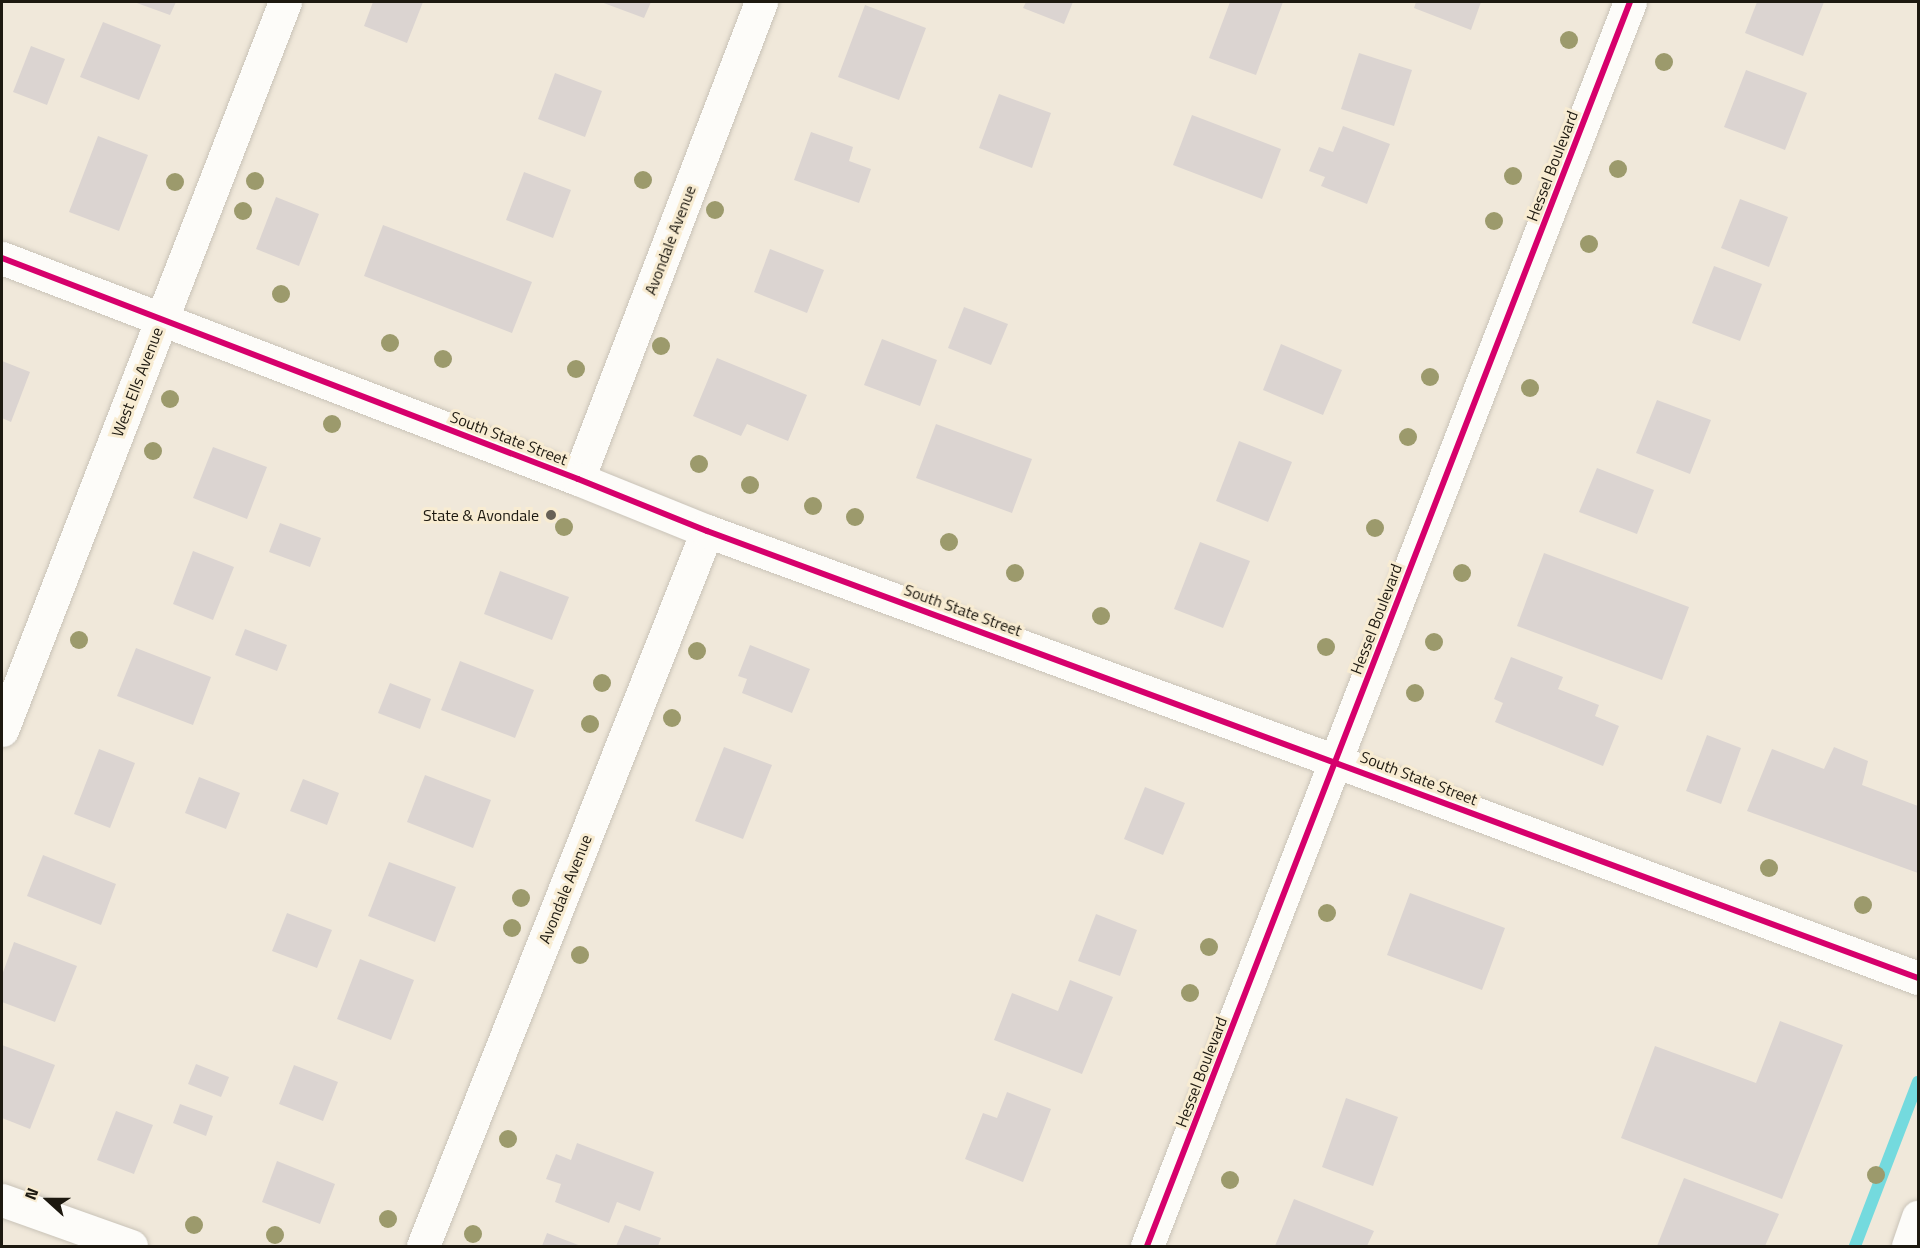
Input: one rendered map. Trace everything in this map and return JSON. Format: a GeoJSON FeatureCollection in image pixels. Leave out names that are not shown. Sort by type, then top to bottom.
{"type":"FeatureCollection","features":[{"type":"Feature","properties":{"kind":"street","name":"West Ells Avenue"},"geometry":{"type":"LineString","coordinates":[[2,730],[285,2]]}},
{"type":"Feature","properties":{"kind":"street","name":"Avondale Avenue"},"geometry":{"type":"LineString","coordinates":[[578,479],[762,2]]}},
{"type":"Feature","properties":{"kind":"street","name":"Hessel Boulevard"},"geometry":{"type":"LineString","coordinates":[[1147,1246],[1630,2]]}},
{"type":"Feature","properties":{"kind":"street","name":"South State Street"},"geometry":{"type":"LineString","coordinates":[[2,258],[578,479],[707,531],[1918,978]]}},
{"type":"Feature","properties":{"kind":"street","name":"Avondale Avenue"},"geometry":{"type":"LineString","coordinates":[[423,1246],[707,531]]}},
{"type":"Feature","properties":{"kind":"street"},"geometry":{"type":"LineString","coordinates":[[2,1200],[131,1246]]}},
{"type":"Feature","properties":{"kind":"street"},"geometry":{"type":"LineString","coordinates":[[1908,1246],[1918,1217]]}},
{"type":"Feature","properties":{"kind":"building"},"geometry":{"type":"Polygon","coordinates":[[[134,2],[176,2],[170,15],[134,2]]]}},
{"type":"Feature","properties":{"kind":"building"},"geometry":{"type":"Polygon","coordinates":[[[373,2],[423,2],[407,43],[364,26],[373,2]]]}},
{"type":"Feature","properties":{"kind":"building"},"geometry":{"type":"Polygon","coordinates":[[[601,2],[651,2],[644,18],[601,2]]]}},
{"type":"Feature","properties":{"kind":"building"},"geometry":{"type":"Polygon","coordinates":[[[1026,2],[1073,2],[1064,24],[1023,8],[1026,2]]]}},
{"type":"Feature","properties":{"kind":"building"},"geometry":{"type":"Polygon","coordinates":[[[1230,2],[1283,2],[1256,75],[1209,58],[1230,2]]]}},
{"type":"Feature","properties":{"kind":"building"},"geometry":{"type":"Polygon","coordinates":[[[1416,2],[1481,2],[1471,30],[1414,8],[1416,2]]]}},
{"type":"Feature","properties":{"kind":"building"},"geometry":{"type":"Polygon","coordinates":[[[1757,2],[1824,2],[1803,56],[1745,33],[1757,2]]]}},
{"type":"Feature","properties":{"kind":"building"},"geometry":{"type":"Polygon","coordinates":[[[865,5],[926,28],[899,100],[838,77],[865,5]]]}},
{"type":"Feature","properties":{"kind":"building"},"geometry":{"type":"Polygon","coordinates":[[[103,22],[161,45],[139,100],[80,77],[103,22]]]}},
{"type":"Feature","properties":{"kind":"building"},"geometry":{"type":"Polygon","coordinates":[[[31,46],[65,59],[47,105],[13,92],[31,46]]]}},
{"type":"Feature","properties":{"kind":"building"},"geometry":{"type":"Polygon","coordinates":[[[1359,53],[1412,70],[1394,126],[1341,109],[1359,53]]]}},
{"type":"Feature","properties":{"kind":"building"},"geometry":{"type":"Polygon","coordinates":[[[1746,70],[1807,93],[1785,150],[1724,127],[1746,70]]]}},
{"type":"Feature","properties":{"kind":"building"},"geometry":{"type":"Polygon","coordinates":[[[555,73],[602,91],[585,137],[538,119],[555,73]]]}},
{"type":"Feature","properties":{"kind":"building"},"geometry":{"type":"Polygon","coordinates":[[[999,94],[1051,113],[1032,168],[979,148],[999,94]]]}},
{"type":"Feature","properties":{"kind":"building"},"geometry":{"type":"Polygon","coordinates":[[[1192,115],[1281,149],[1262,199],[1173,165],[1192,115]]]}},
{"type":"Feature","properties":{"kind":"building"},"geometry":{"type":"Polygon","coordinates":[[[1343,126],[1390,144],[1367,204],[1321,186],[1325,177],[1309,171],[1319,147],[1333,152],[1343,126]]]}},
{"type":"Feature","properties":{"kind":"building"},"geometry":{"type":"Polygon","coordinates":[[[811,132],[853,147],[849,161],[871,169],[859,203],[794,180],[811,132]]]}},
{"type":"Feature","properties":{"kind":"building"},"geometry":{"type":"Polygon","coordinates":[[[98,136],[148,155],[119,231],[69,212],[98,136]]]}},
{"type":"Feature","properties":{"kind":"building"},"geometry":{"type":"Polygon","coordinates":[[[524,172],[571,190],[553,238],[506,220],[524,172]]]}},
{"type":"Feature","properties":{"kind":"building"},"geometry":{"type":"Polygon","coordinates":[[[276,197],[319,214],[299,266],[256,249],[276,197]]]}},
{"type":"Feature","properties":{"kind":"building"},"geometry":{"type":"Polygon","coordinates":[[[1740,199],[1788,217],[1769,267],[1721,248],[1740,199]]]}},
{"type":"Feature","properties":{"kind":"building"},"geometry":{"type":"Polygon","coordinates":[[[383,225],[532,282],[512,333],[364,276],[383,225]]]}},
{"type":"Feature","properties":{"kind":"building"},"geometry":{"type":"Polygon","coordinates":[[[770,249],[824,270],[807,313],[754,292],[770,249]]]}},
{"type":"Feature","properties":{"kind":"building"},"geometry":{"type":"Polygon","coordinates":[[[1714,266],[1762,284],[1740,341],[1692,323],[1714,266]]]}},
{"type":"Feature","properties":{"kind":"building"},"geometry":{"type":"Polygon","coordinates":[[[964,307],[1008,324],[991,365],[948,348],[964,307]]]}},
{"type":"Feature","properties":{"kind":"building"},"geometry":{"type":"Polygon","coordinates":[[[882,339],[937,360],[920,406],[864,385],[882,339]]]}},
{"type":"Feature","properties":{"kind":"building"},"geometry":{"type":"Polygon","coordinates":[[[1281,344],[1342,370],[1323,415],[1263,390],[1281,344]]]}},
{"type":"Feature","properties":{"kind":"building"},"geometry":{"type":"Polygon","coordinates":[[[717,358],[807,395],[788,441],[747,424],[741,436],[693,416],[717,358]]]}},
{"type":"Feature","properties":{"kind":"building"},"geometry":{"type":"Polygon","coordinates":[[[2,361],[30,372],[11,422],[2,418],[2,361]]]}},
{"type":"Feature","properties":{"kind":"building"},"geometry":{"type":"Polygon","coordinates":[[[1657,400],[1711,420],[1690,474],[1636,453],[1657,400]]]}},
{"type":"Feature","properties":{"kind":"building"},"geometry":{"type":"Polygon","coordinates":[[[936,424],[1032,459],[1012,513],[916,478],[936,424]]]}},
{"type":"Feature","properties":{"kind":"building"},"geometry":{"type":"Polygon","coordinates":[[[1239,441],[1292,462],[1268,522],[1216,501],[1239,441]]]}},
{"type":"Feature","properties":{"kind":"building"},"geometry":{"type":"Polygon","coordinates":[[[213,447],[267,467],[247,519],[193,498],[213,447]]]}},
{"type":"Feature","properties":{"kind":"building"},"geometry":{"type":"Polygon","coordinates":[[[1597,468],[1654,490],[1637,534],[1579,512],[1597,468]]]}},
{"type":"Feature","properties":{"kind":"building"},"geometry":{"type":"Polygon","coordinates":[[[280,523],[321,538],[310,567],[269,552],[280,523]]]}},
{"type":"Feature","properties":{"kind":"building"},"geometry":{"type":"Polygon","coordinates":[[[1200,542],[1250,561],[1223,628],[1174,609],[1200,542]]]}},
{"type":"Feature","properties":{"kind":"building"},"geometry":{"type":"Polygon","coordinates":[[[193,551],[234,567],[213,620],[173,604],[193,551]]]}},
{"type":"Feature","properties":{"kind":"building"},"geometry":{"type":"Polygon","coordinates":[[[1544,553],[1689,607],[1662,680],[1517,626],[1544,553]]]}},
{"type":"Feature","properties":{"kind":"building"},"geometry":{"type":"Polygon","coordinates":[[[500,571],[569,597],[552,640],[484,614],[500,571]]]}},
{"type":"Feature","properties":{"kind":"building"},"geometry":{"type":"Polygon","coordinates":[[[245,629],[287,645],[277,671],[235,655],[245,629]]]}},
{"type":"Feature","properties":{"kind":"building"},"geometry":{"type":"Polygon","coordinates":[[[750,645],[810,669],[792,713],[742,693],[747,679],[738,676],[750,645]]]}},
{"type":"Feature","properties":{"kind":"building"},"geometry":{"type":"Polygon","coordinates":[[[136,648],[211,677],[193,725],[117,696],[136,648]]]}},
{"type":"Feature","properties":{"kind":"building"},"geometry":{"type":"Polygon","coordinates":[[[1511,657],[1563,677],[1558,689],[1599,705],[1595,716],[1619,726],[1603,766],[1495,722],[1503,703],[1494,699],[1511,657]]]}},
{"type":"Feature","properties":{"kind":"building"},"geometry":{"type":"Polygon","coordinates":[[[460,661],[534,690],[515,738],[441,710],[460,661]]]}},
{"type":"Feature","properties":{"kind":"building"},"geometry":{"type":"Polygon","coordinates":[[[390,683],[431,699],[420,729],[378,713],[390,683]]]}},
{"type":"Feature","properties":{"kind":"building"},"geometry":{"type":"Polygon","coordinates":[[[1707,735],[1741,748],[1721,804],[1686,791],[1707,735]]]}},
{"type":"Feature","properties":{"kind":"building"},"geometry":{"type":"Polygon","coordinates":[[[724,747],[772,765],[743,839],[695,821],[724,747]]]}},
{"type":"Feature","properties":{"kind":"building"},"geometry":{"type":"Polygon","coordinates":[[[1834,747],[1868,761],[1862,785],[1918,806],[1918,873],[1747,811],[1772,749],[1824,769],[1834,747]]]}},
{"type":"Feature","properties":{"kind":"building"},"geometry":{"type":"Polygon","coordinates":[[[99,749],[135,763],[110,828],[74,814],[99,749]]]}},
{"type":"Feature","properties":{"kind":"building"},"geometry":{"type":"Polygon","coordinates":[[[425,775],[491,800],[473,848],[407,822],[425,775]]]}},
{"type":"Feature","properties":{"kind":"building"},"geometry":{"type":"Polygon","coordinates":[[[199,777],[240,793],[226,829],[185,813],[199,777]]]}},
{"type":"Feature","properties":{"kind":"building"},"geometry":{"type":"Polygon","coordinates":[[[303,779],[339,793],[327,825],[290,811],[303,779]]]}},
{"type":"Feature","properties":{"kind":"building"},"geometry":{"type":"Polygon","coordinates":[[[1145,787],[1185,803],[1163,855],[1124,839],[1145,787]]]}},
{"type":"Feature","properties":{"kind":"building"},"geometry":{"type":"Polygon","coordinates":[[[43,855],[116,884],[101,925],[27,896],[43,855]]]}},
{"type":"Feature","properties":{"kind":"building"},"geometry":{"type":"Polygon","coordinates":[[[389,862],[456,887],[435,942],[368,916],[389,862]]]}},
{"type":"Feature","properties":{"kind":"building"},"geometry":{"type":"Polygon","coordinates":[[[1410,893],[1505,928],[1482,990],[1387,955],[1410,893]]]}},
{"type":"Feature","properties":{"kind":"building"},"geometry":{"type":"Polygon","coordinates":[[[287,913],[332,930],[317,968],[272,951],[287,913]]]}},
{"type":"Feature","properties":{"kind":"building"},"geometry":{"type":"Polygon","coordinates":[[[1096,914],[1137,930],[1120,976],[1078,961],[1096,914]]]}},
{"type":"Feature","properties":{"kind":"building"},"geometry":{"type":"Polygon","coordinates":[[[14,942],[77,966],[55,1022],[2,1002],[2,975],[14,942]]]}},
{"type":"Feature","properties":{"kind":"building"},"geometry":{"type":"Polygon","coordinates":[[[360,959],[414,980],[391,1040],[337,1019],[360,959]]]}},
{"type":"Feature","properties":{"kind":"building"},"geometry":{"type":"Polygon","coordinates":[[[1070,980],[1113,997],[1082,1074],[994,1040],[1012,993],[1058,1011],[1070,980]]]}},
{"type":"Feature","properties":{"kind":"building"},"geometry":{"type":"Polygon","coordinates":[[[1780,1021],[1843,1045],[1782,1199],[1621,1138],[1655,1046],[1756,1083],[1780,1021]]]}},
{"type":"Feature","properties":{"kind":"building"},"geometry":{"type":"Polygon","coordinates":[[[2,1045],[55,1065],[30,1129],[2,1118],[2,1045]]]}},
{"type":"Feature","properties":{"kind":"building"},"geometry":{"type":"Polygon","coordinates":[[[196,1064],[229,1077],[221,1097],[188,1084],[196,1064]]]}},
{"type":"Feature","properties":{"kind":"building"},"geometry":{"type":"Polygon","coordinates":[[[294,1065],[338,1082],[323,1121],[279,1104],[294,1065]]]}},
{"type":"Feature","properties":{"kind":"building"},"geometry":{"type":"Polygon","coordinates":[[[1007,1092],[1051,1109],[1023,1182],[965,1159],[983,1113],[997,1118],[1007,1092]]]}},
{"type":"Feature","properties":{"kind":"building"},"geometry":{"type":"Polygon","coordinates":[[[1346,1098],[1398,1117],[1373,1186],[1322,1167],[1346,1098]]]}},
{"type":"Feature","properties":{"kind":"building"},"geometry":{"type":"Polygon","coordinates":[[[180,1104],[213,1116],[206,1136],[173,1123],[180,1104]]]}},
{"type":"Feature","properties":{"kind":"building"},"geometry":{"type":"Polygon","coordinates":[[[116,1111],[153,1125],[134,1174],[97,1160],[116,1111]]]}},
{"type":"Feature","properties":{"kind":"building"},"geometry":{"type":"Polygon","coordinates":[[[577,1143],[654,1172],[640,1211],[617,1202],[609,1223],[555,1202],[561,1184],[546,1179],[556,1154],[571,1160],[577,1143]]]}},
{"type":"Feature","properties":{"kind":"building"},"geometry":{"type":"Polygon","coordinates":[[[277,1161],[335,1184],[320,1224],[262,1202],[277,1161]]]}},
{"type":"Feature","properties":{"kind":"building"},"geometry":{"type":"Polygon","coordinates":[[[1684,1178],[1779,1214],[1765,1246],[1657,1246],[1684,1178]]]}},
{"type":"Feature","properties":{"kind":"building"},"geometry":{"type":"Polygon","coordinates":[[[1294,1199],[1374,1231],[1367,1246],[1275,1246],[1294,1199]]]}},
{"type":"Feature","properties":{"kind":"building"},"geometry":{"type":"Polygon","coordinates":[[[625,1225],[661,1238],[658,1246],[616,1246],[625,1225]]]}},
{"type":"Feature","properties":{"kind":"building"},"geometry":{"type":"Polygon","coordinates":[[[547,1233],[581,1246],[542,1246],[547,1233]]]}},
{"type":"Feature","properties":{"kind":"waterway"},"geometry":{"type":"LineString","coordinates":[[1855,1246],[1918,1082]]}},
{"type":"Feature","properties":{"kind":"cycle path"},"geometry":{"type":"LineString","coordinates":[[1147,1246],[1630,2]]}},
{"type":"Feature","properties":{"kind":"cycle path"},"geometry":{"type":"LineString","coordinates":[[2,258],[578,479],[707,531],[1918,978]]}},
{"type":"Feature","properties":{"kind":"place","name":"State & Avondale"},"geometry":{"type":"Point","coordinates":[551,515]}}]}
